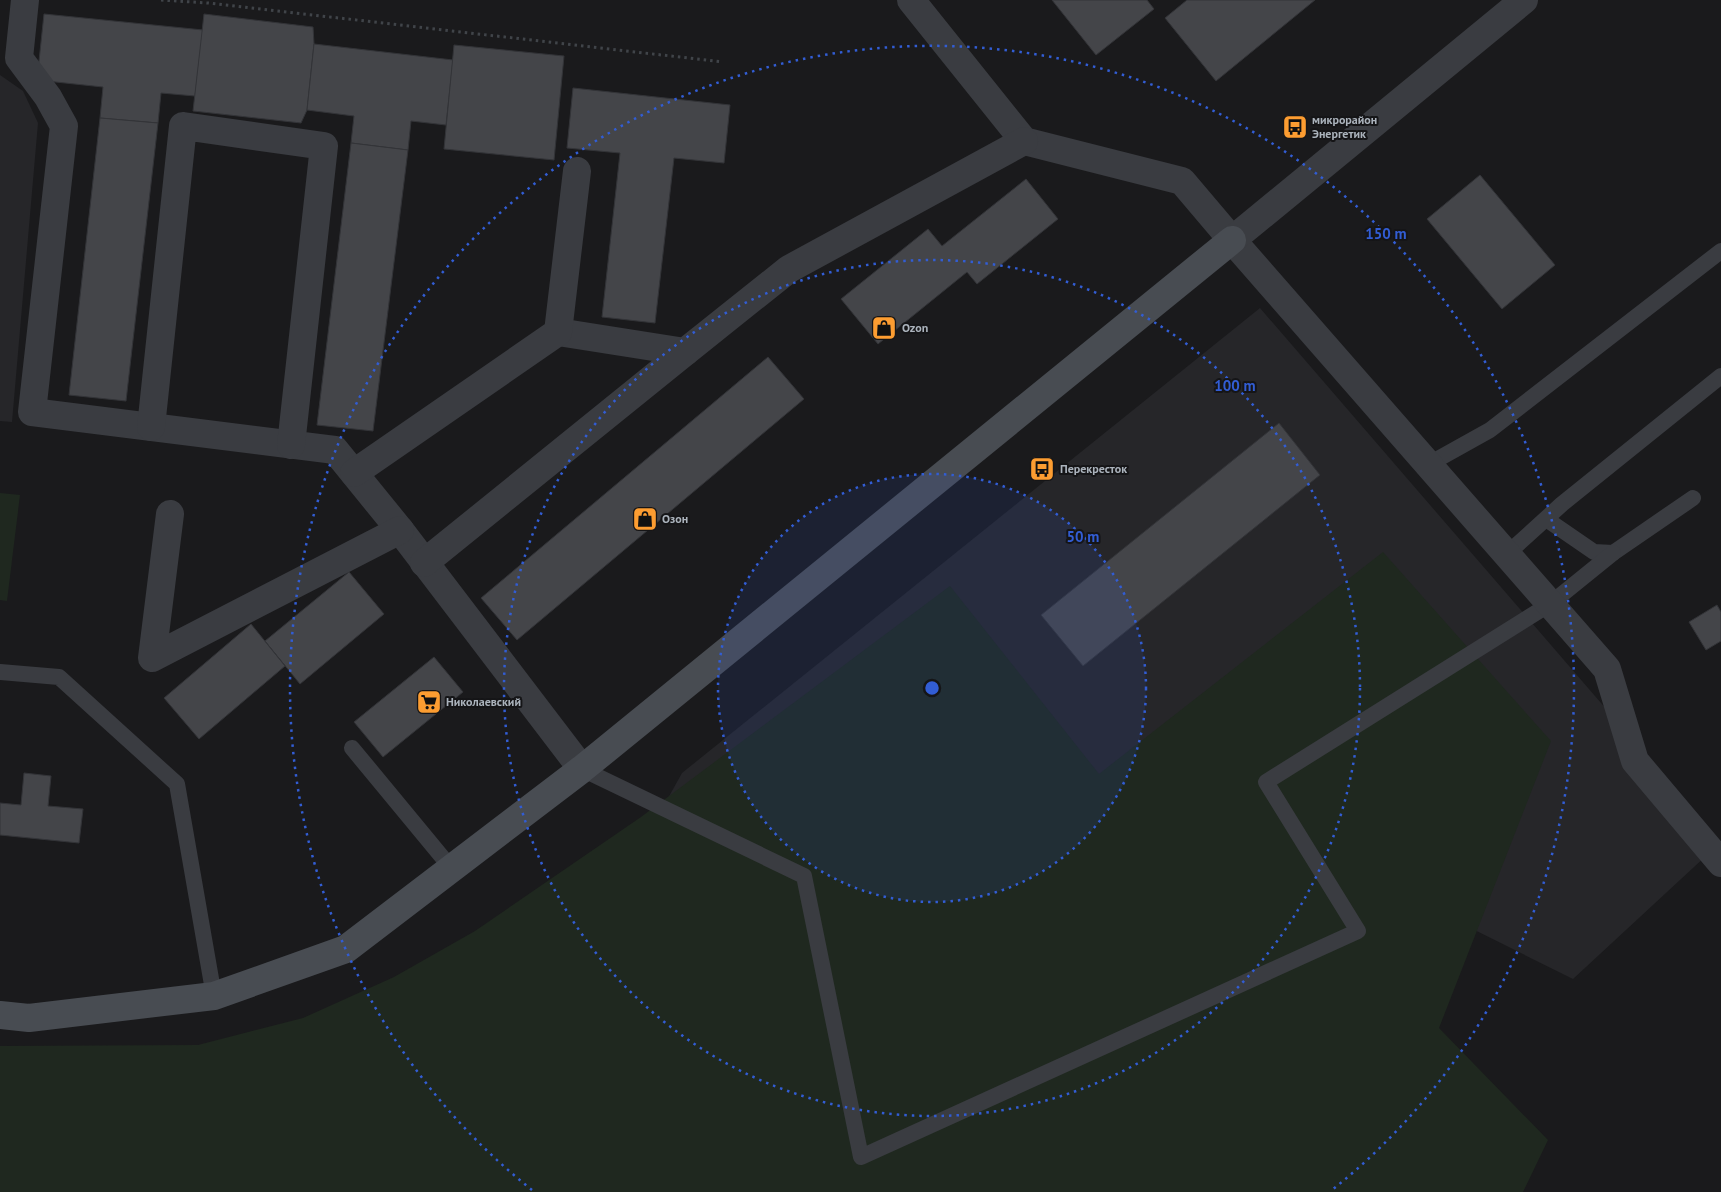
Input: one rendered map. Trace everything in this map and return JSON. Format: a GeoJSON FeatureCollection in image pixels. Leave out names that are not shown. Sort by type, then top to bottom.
{"type":"FeatureCollection","features":[{"type":"Feature","properties":{"kind":"street"},"geometry":{"type":"LineString","coordinates":[[25,0],[19,58],[48,97],[64,126],[32,412],[336,450],[400,530],[582,769]]}},
{"type":"Feature","properties":{"kind":"street"},"geometry":{"type":"LineString","coordinates":[[911,0],[1024,141],[1182,181],[1607,669],[1635,761],[1721,863]]}},
{"type":"Feature","properties":{"kind":"street"},"geometry":{"type":"LineString","coordinates":[[0,1015],[29,1018],[214,996],[346,949],[582,769],[1524,0]]}},
{"type":"Feature","properties":{"kind":"street"},"geometry":{"type":"LineString","coordinates":[[151,427],[183,126],[324,146],[291,445]]}},
{"type":"Feature","properties":{"kind":"street"},"geometry":{"type":"LineString","coordinates":[[424,563],[789,269],[1024,141]]}},
{"type":"Feature","properties":{"kind":"street"},"geometry":{"type":"LineString","coordinates":[[558,332],[577,171]]}},
{"type":"Feature","properties":{"kind":"street"},"geometry":{"type":"LineString","coordinates":[[354,472],[558,332],[685,352]]}},
{"type":"Feature","properties":{"kind":"street"},"geometry":{"type":"LineString","coordinates":[[170,514],[152,658],[400,530]]}},
{"type":"Feature","properties":{"kind":"lane"},"geometry":{"type":"LineString","coordinates":[[1429,464],[1490,430],[1721,252]]}},
{"type":"Feature","properties":{"kind":"lane"},"geometry":{"type":"LineString","coordinates":[[1507,554],[1546,519],[1721,376]]}},
{"type":"Feature","properties":{"kind":"lane"},"geometry":{"type":"LineString","coordinates":[[582,769],[804,876],[861,1157],[1358,931],[1266,782],[1550,604],[1613,554],[1693,498]]}},
{"type":"Feature","properties":{"kind":"lane"},"geometry":{"type":"LineString","coordinates":[[1546,519],[1594,552],[1613,554]]}},
{"type":"Feature","properties":{"kind":"lane"},"geometry":{"type":"LineString","coordinates":[[0,672],[59,677],[177,784],[214,996]]}},
{"type":"Feature","properties":{"kind":"lane"},"geometry":{"type":"LineString","coordinates":[[352,748],[452,869]]}},
{"type":"Feature","properties":{"kind":"path"},"geometry":{"type":"LineString","coordinates":[[161,0],[208,3],[723,62]]}},
{"type":"Feature","properties":{"kind":"shaded area"},"geometry":{"type":"Polygon","coordinates":[[[0,75],[23,91],[38,123],[12,422],[0,421],[0,75]]]}},
{"type":"Feature","properties":{"kind":"shaded area"},"geometry":{"type":"Polygon","coordinates":[[[1260,308],[1721,842],[1573,979],[1384,885],[559,994],[682,773],[1260,308]]]}},
{"type":"Feature","properties":{"kind":"shaded area"},"geometry":{"type":"Polygon","coordinates":[[[0,493],[20,495],[7,601],[0,600],[0,493]]]}},
{"type":"Feature","properties":{"kind":"shaded area"},"geometry":{"type":"Polygon","coordinates":[[[1383,552],[1551,741],[1439,1028],[1548,1140],[1523,1192],[0,1192],[0,1046],[198,1045],[303,1018],[394,977],[475,931],[641,817],[950,586],[1099,774],[1383,552]]]}},
{"type":"Feature","properties":{"kind":"building"},"geometry":{"type":"Polygon","coordinates":[[[1052,0],[1147,0],[1154,9],[1096,55],[1052,0]]]}},
{"type":"Feature","properties":{"kind":"building"},"geometry":{"type":"Polygon","coordinates":[[[1187,0],[1315,0],[1216,81],[1165,18],[1187,0]]]}},
{"type":"Feature","properties":{"kind":"building"},"geometry":{"type":"Polygon","coordinates":[[[44,14],[203,30],[195,96],[161,93],[158,123],[100,118],[103,87],[37,80],[44,14]]]}},
{"type":"Feature","properties":{"kind":"building"},"geometry":{"type":"Polygon","coordinates":[[[204,14],[313,27],[314,44],[307,110],[301,123],[193,111],[204,14]]]}},
{"type":"Feature","properties":{"kind":"building"},"geometry":{"type":"Polygon","coordinates":[[[314,44],[453,60],[446,125],[411,121],[408,150],[351,143],[354,116],[307,110],[314,44]]]}},
{"type":"Feature","properties":{"kind":"building"},"geometry":{"type":"Polygon","coordinates":[[[454,45],[564,56],[554,160],[444,149],[454,45]]]}},
{"type":"Feature","properties":{"kind":"building"},"geometry":{"type":"Polygon","coordinates":[[[573,88],[730,105],[724,163],[674,158],[655,323],[602,317],[620,153],[567,148],[573,88]]]}},
{"type":"Feature","properties":{"kind":"building"},"geometry":{"type":"Polygon","coordinates":[[[100,118],[158,123],[126,401],[69,395],[100,118]]]}},
{"type":"Feature","properties":{"kind":"building"},"geometry":{"type":"Polygon","coordinates":[[[351,143],[408,150],[373,431],[317,425],[351,143]]]}},
{"type":"Feature","properties":{"kind":"building"},"geometry":{"type":"Polygon","coordinates":[[[1480,175],[1555,265],[1502,309],[1427,219],[1480,175]]]}},
{"type":"Feature","properties":{"kind":"building"},"geometry":{"type":"Polygon","coordinates":[[[1026,179],[1058,219],[977,284],[967,272],[878,344],[841,299],[928,229],[942,246],[1026,179]]]}},
{"type":"Feature","properties":{"kind":"building"},"geometry":{"type":"Polygon","coordinates":[[[768,357],[804,399],[517,640],[481,598],[768,357]]]}},
{"type":"Feature","properties":{"kind":"building"},"geometry":{"type":"Polygon","coordinates":[[[1279,423],[1320,475],[1083,666],[1041,615],[1279,423]]]}},
{"type":"Feature","properties":{"kind":"building"},"geometry":{"type":"Polygon","coordinates":[[[349,572],[384,614],[300,684],[265,641],[349,572]]]}},
{"type":"Feature","properties":{"kind":"building"},"geometry":{"type":"Polygon","coordinates":[[[1717,605],[1721,612],[1721,641],[1706,650],[1689,622],[1717,605]]]}},
{"type":"Feature","properties":{"kind":"building"},"geometry":{"type":"Polygon","coordinates":[[[251,624],[285,666],[199,739],[164,698],[251,624]]]}},
{"type":"Feature","properties":{"kind":"building"},"geometry":{"type":"Polygon","coordinates":[[[434,657],[463,692],[383,757],[354,722],[434,657]]]}},
{"type":"Feature","properties":{"kind":"building"},"geometry":{"type":"Polygon","coordinates":[[[24,773],[51,776],[48,806],[83,809],[79,843],[0,835],[0,803],[21,805],[24,773]]]}},
{"type":"Feature","properties":{"kind":"place","name":"микрорайон Энергетик"},"geometry":{"type":"Point","coordinates":[1295,127]}},
{"type":"Feature","properties":{"kind":"place","name":"Ozon"},"geometry":{"type":"Point","coordinates":[884,328]}},
{"type":"Feature","properties":{"kind":"place","name":"Перекресток"},"geometry":{"type":"Point","coordinates":[1042,469]}},
{"type":"Feature","properties":{"kind":"place","name":"Озон"},"geometry":{"type":"Point","coordinates":[645,519]}},
{"type":"Feature","properties":{"kind":"place","name":"Николаевский"},"geometry":{"type":"Point","coordinates":[429,702]}}]}
